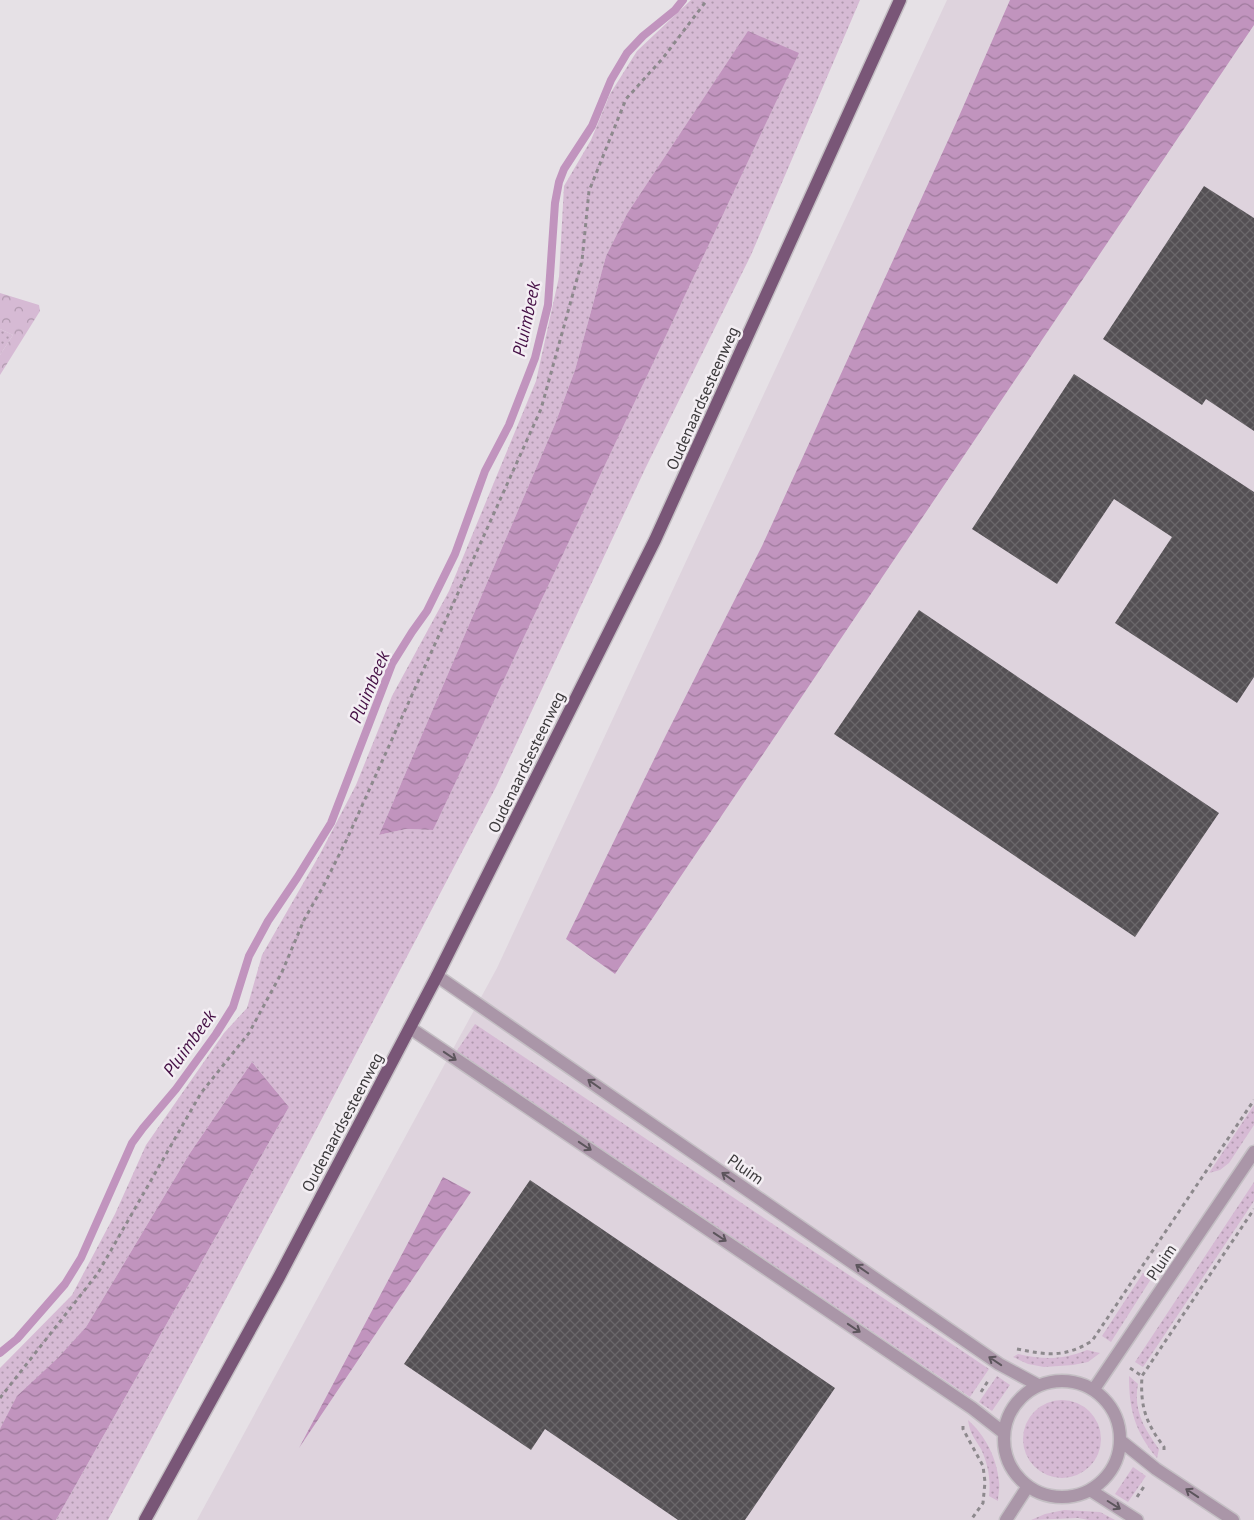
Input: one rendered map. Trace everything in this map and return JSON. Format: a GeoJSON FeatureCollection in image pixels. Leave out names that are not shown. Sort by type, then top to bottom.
{"type":"FeatureCollection","features":[{"type":"Feature","properties":{"kind":"main road","name":"Oudenaardsesteenweg"},"geometry":{"type":"LineString","coordinates":[[145,1520],[279,1277],[410,1028],[655,540],[900,0]]}},
{"type":"Feature","properties":{"kind":"street","name":"Pluim"},"geometry":{"type":"LineString","coordinates":[[437,976],[999,1364],[1038,1385]]}},
{"type":"Feature","properties":{"kind":"street"},"geometry":{"type":"LineString","coordinates":[[410,1028],[972,1408],[1004,1433]]}},
{"type":"Feature","properties":{"kind":"street","name":"Pluim"},"geometry":{"type":"LineString","coordinates":[[1094,1389],[1254,1152]]}},
{"type":"Feature","properties":{"kind":"street"},"geometry":{"type":"LineString","coordinates":[[1057,1380],[1076,1382],[1094,1389],[1109,1403],[1119,1421],[1121,1442],[1117,1461],[1106,1478],[1090,1490],[1075,1496],[1059,1497],[1042,1494],[1028,1486],[1017,1476],[1008,1463],[1004,1448],[1007,1418],[1014,1404],[1025,1393],[1038,1385],[1057,1380]]}},
{"type":"Feature","properties":{"kind":"street"},"geometry":{"type":"LineString","coordinates":[[1121,1442],[1156,1469],[1233,1520]]}},
{"type":"Feature","properties":{"kind":"street"},"geometry":{"type":"LineString","coordinates":[[1006,1520],[1028,1486]]}},
{"type":"Feature","properties":{"kind":"street"},"geometry":{"type":"LineString","coordinates":[[1090,1490],[1137,1520]]}},
{"type":"Feature","properties":{"kind":"path"},"geometry":{"type":"LineString","coordinates":[[0,1398],[98,1273],[201,1093],[249,1033],[282,972],[304,920],[326,883],[347,839],[541,409],[582,261],[589,190],[626,99],[663,58],[707,0]]}},
{"type":"Feature","properties":{"kind":"path"},"geometry":{"type":"LineString","coordinates":[[1092,1342],[1254,1100]]}},
{"type":"Feature","properties":{"kind":"path"},"geometry":{"type":"LineString","coordinates":[[1142,1376],[1254,1209]]}},
{"type":"Feature","properties":{"kind":"shaded area"},"geometry":{"type":"Polygon","coordinates":[[[947,0],[1254,0],[1254,1520],[197,1520],[497,968],[947,0]]]}},
{"type":"Feature","properties":{"kind":"green space"},"geometry":{"type":"Polygon","coordinates":[[[691,0],[860,0],[751,255],[646,467],[496,787],[317,1128],[108,1520],[56,1520],[289,1107],[252,1062],[190,1153],[86,1327],[0,1429],[0,1368],[72,1295],[115,1214],[146,1145],[224,1033],[247,1008],[262,955],[320,854],[356,785],[392,696],[449,591],[536,381],[559,277],[564,186],[591,140],[610,94],[637,51],[691,0]],[[627,214],[606,256],[575,370],[555,424],[379,835],[406,829],[433,830],[627,214]]]}},
{"type":"Feature","properties":{"kind":"green space"},"geometry":{"type":"Polygon","coordinates":[[[0,293],[39,305],[40,311],[0,375],[0,355],[13,335],[0,329],[0,293]]]}},
{"type":"Feature","properties":{"kind":"green space"},"geometry":{"type":"Polygon","coordinates":[[[0,329],[13,335],[0,355],[0,329]]]}},
{"type":"Feature","properties":{"kind":"green space"},"geometry":{"type":"Polygon","coordinates":[[[475,1024],[989,1369],[970,1397],[456,1052],[475,1024]]]}},
{"type":"Feature","properties":{"kind":"green space"},"geometry":{"type":"Polygon","coordinates":[[[1254,1105],[1254,1125],[1229,1163],[1220,1170],[1209,1173],[1254,1105]]]}},
{"type":"Feature","properties":{"kind":"green space"},"geometry":{"type":"Polygon","coordinates":[[[1254,1182],[1254,1201],[1143,1367],[1135,1362],[1254,1182]]]}},
{"type":"Feature","properties":{"kind":"green space"},"geometry":{"type":"Polygon","coordinates":[[[1143,1273],[1151,1279],[1111,1342],[1102,1336],[1143,1273]]]}},
{"type":"Feature","properties":{"kind":"green space"},"geometry":{"type":"Polygon","coordinates":[[[1087,1350],[1100,1353],[1088,1362],[1073,1365],[1044,1367],[1028,1364],[1013,1357],[1018,1354],[1053,1358],[1069,1356],[1087,1350]]]}},
{"type":"Feature","properties":{"kind":"green space"},"geometry":{"type":"Polygon","coordinates":[[[997,1376],[1010,1385],[992,1411],[979,1402],[997,1376]]]}},
{"type":"Feature","properties":{"kind":"green space"},"geometry":{"type":"Polygon","coordinates":[[[1129,1376],[1138,1384],[1138,1410],[1144,1426],[1159,1449],[1157,1458],[1138,1430],[1130,1400],[1129,1376]]]}},
{"type":"Feature","properties":{"kind":"green space"},"geometry":{"type":"Polygon","coordinates":[[[1062,1400],[1077,1403],[1094,1417],[1098,1424],[1101,1439],[1098,1454],[1084,1471],[1077,1475],[1062,1478],[1047,1475],[1030,1461],[1026,1454],[1023,1439],[1026,1424],[1040,1407],[1047,1403],[1062,1400]]]}},
{"type":"Feature","properties":{"kind":"green space"},"geometry":{"type":"Polygon","coordinates":[[[968,1420],[985,1440],[996,1464],[999,1482],[998,1501],[989,1496],[990,1484],[987,1466],[981,1449],[971,1432],[968,1420]]]}},
{"type":"Feature","properties":{"kind":"green space"},"geometry":{"type":"Polygon","coordinates":[[[1133,1467],[1146,1476],[1128,1502],[1115,1494],[1133,1467]]]}},
{"type":"Feature","properties":{"kind":"green space"},"geometry":{"type":"Polygon","coordinates":[[[1064,1510],[1100,1512],[1115,1520],[1078,1518],[1031,1520],[1045,1514],[1064,1510]]]}},
{"type":"Feature","properties":{"kind":"water"},"geometry":{"type":"Polygon","coordinates":[[[1010,0],[1254,0],[1254,25],[615,974],[566,939],[666,735],[762,546],[956,123],[1010,0]]]}},
{"type":"Feature","properties":{"kind":"water"},"geometry":{"type":"Polygon","coordinates":[[[748,31],[799,53],[433,830],[406,829],[379,835],[555,424],[575,370],[606,256],[627,214],[748,31]]]}},
{"type":"Feature","properties":{"kind":"water"},"geometry":{"type":"Polygon","coordinates":[[[252,1062],[289,1107],[56,1520],[0,1520],[0,1429],[17,1396],[58,1358],[86,1327],[190,1153],[252,1062]]]}},
{"type":"Feature","properties":{"kind":"water"},"geometry":{"type":"Polygon","coordinates":[[[443,1177],[471,1192],[299,1448],[443,1177]]]}},
{"type":"Feature","properties":{"kind":"building"},"geometry":{"type":"Polygon","coordinates":[[[1204,186],[1254,218],[1254,431],[1206,399],[1202,405],[1103,339],[1204,186]]]}},
{"type":"Feature","properties":{"kind":"building"},"geometry":{"type":"Polygon","coordinates":[[[1074,374],[1254,492],[1254,677],[1237,703],[1115,623],[1172,537],[1114,499],[1057,584],[972,529],[1074,374]]]}},
{"type":"Feature","properties":{"kind":"building"},"geometry":{"type":"Polygon","coordinates":[[[919,610],[1219,813],[1135,937],[834,734],[919,610]]]}},
{"type":"Feature","properties":{"kind":"building"},"geometry":{"type":"Polygon","coordinates":[[[530,1180],[835,1388],[745,1520],[678,1520],[545,1429],[531,1450],[404,1364],[530,1180]]]}},
{"type":"Feature","properties":{"kind":"waterway","name":"Pluimbeek"},"geometry":{"type":"LineString","coordinates":[[0,1353],[17,1339],[65,1284],[81,1258],[132,1143],[176,1089],[233,1007],[249,956],[268,921],[331,823],[392,664],[427,611],[455,554],[485,471],[509,425],[535,358],[548,305],[555,203],[559,182],[564,169],[592,126],[611,80],[627,53],[643,36],[675,10],[683,0]]}}]}
